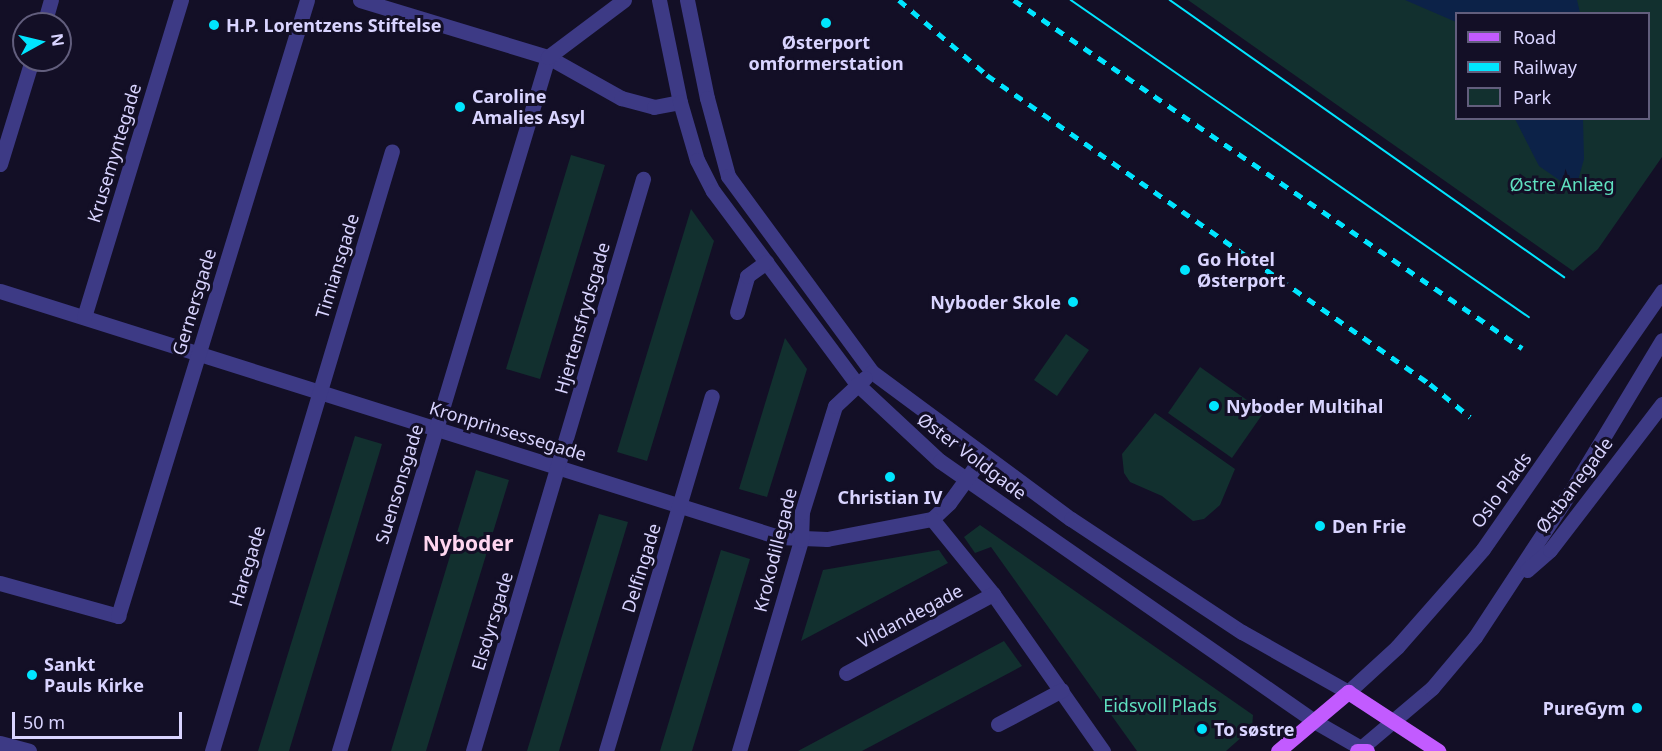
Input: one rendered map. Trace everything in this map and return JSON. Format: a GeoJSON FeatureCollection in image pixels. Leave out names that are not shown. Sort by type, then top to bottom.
{"type":"FeatureCollection","features":[{"type":"Feature","properties":{"kind":"main road"},"geometry":{"type":"LineString","coordinates":[[1278,751],[1348,692],[1438,751]]}},
{"type":"Feature","properties":{"kind":"street","name":"Krusemyntegade"},"geometry":{"type":"LineString","coordinates":[[84,317],[181,0]]}},
{"type":"Feature","properties":{"kind":"street","name":"Gernersgade"},"geometry":{"type":"LineString","coordinates":[[0,583],[118,616],[307,0]]}},
{"type":"Feature","properties":{"kind":"street"},"geometry":{"type":"LineString","coordinates":[[360,0],[548,57],[621,98],[654,106],[680,102]]}},
{"type":"Feature","properties":{"kind":"street"},"geometry":{"type":"LineString","coordinates":[[548,57],[624,0]]}},
{"type":"Feature","properties":{"kind":"street","name":"Øster Voldgade"},"geometry":{"type":"LineString","coordinates":[[659,0],[680,102],[697,160],[714,191],[857,384],[893,421],[967,480],[1314,721],[1361,750]]}},
{"type":"Feature","properties":{"kind":"street","name":"Øster Voldgade"},"geometry":{"type":"LineString","coordinates":[[687,0],[709,108],[729,176],[872,372],[983,456],[1242,632],[1348,692]]}},
{"type":"Feature","properties":{"kind":"street","name":"Suensonsgade"},"geometry":{"type":"LineString","coordinates":[[339,751],[548,57]]}},
{"type":"Feature","properties":{"kind":"street"},"geometry":{"type":"LineString","coordinates":[[0,164],[28,72]]}},
{"type":"Feature","properties":{"kind":"street","name":"Timiansgade"},"geometry":{"type":"LineString","coordinates":[[320,392],[392,151]]}},
{"type":"Feature","properties":{"kind":"street","name":"Hjertensfrydsgade"},"geometry":{"type":"LineString","coordinates":[[558,467],[643,179]]}},
{"type":"Feature","properties":{"kind":"street"},"geometry":{"type":"LineString","coordinates":[[737,312],[747,276],[766,262]]}},
{"type":"Feature","properties":{"kind":"street","name":"Kronprinsessegade"},"geometry":{"type":"LineString","coordinates":[[0,291],[680,505],[765,534],[801,540],[827,539],[932,519]]}},
{"type":"Feature","properties":{"kind":"street","name":"Oslo Plads"},"geometry":{"type":"LineString","coordinates":[[1348,692],[1397,647],[1483,549],[1662,291]]}},
{"type":"Feature","properties":{"kind":"street"},"geometry":{"type":"LineString","coordinates":[[1361,750],[1396,722],[1432,688],[1475,637],[1572,491],[1662,340]]}},
{"type":"Feature","properties":{"kind":"street","name":"Krokodillegade"},"geometry":{"type":"LineString","coordinates":[[739,751],[801,540],[802,512],[835,406],[872,372]]}},
{"type":"Feature","properties":{"kind":"street","name":"Haregade"},"geometry":{"type":"LineString","coordinates":[[212,751],[320,392]]}},
{"type":"Feature","properties":{"kind":"street","name":"Delfingade"},"geometry":{"type":"LineString","coordinates":[[606,751],[712,396]]}},
{"type":"Feature","properties":{"kind":"street","name":"Østbanegade"},"geometry":{"type":"LineString","coordinates":[[1511,583],[1550,550],[1662,404]]}},
{"type":"Feature","properties":{"kind":"street"},"geometry":{"type":"LineString","coordinates":[[983,456],[967,480],[932,519],[993,594],[1062,690],[1102,751]]}},
{"type":"Feature","properties":{"kind":"street","name":"Elsdyrsgade"},"geometry":{"type":"LineString","coordinates":[[473,751],[558,467]]}},
{"type":"Feature","properties":{"kind":"street","name":"Vildandegade"},"geometry":{"type":"LineString","coordinates":[[846,673],[993,594]]}},
{"type":"Feature","properties":{"kind":"street"},"geometry":{"type":"LineString","coordinates":[[998,724],[1062,690]]}},
{"type":"Feature","properties":{"kind":"street"},"geometry":{"type":"LineString","coordinates":[[0,743],[29,751]]}},
{"type":"Feature","properties":{"kind":"green space","name":"Østre Anlæg"},"geometry":{"type":"Polygon","coordinates":[[[1188,0],[1662,0],[1662,157],[1598,249],[1573,271],[1188,0]]]}},
{"type":"Feature","properties":{"kind":"green space"},"geometry":{"type":"Polygon","coordinates":[[[571,155],[605,165],[540,379],[506,369],[571,155]]]}},
{"type":"Feature","properties":{"kind":"green space"},"geometry":{"type":"Polygon","coordinates":[[[691,209],[714,241],[647,461],[617,452],[691,209]]]}},
{"type":"Feature","properties":{"kind":"green space"},"geometry":{"type":"Polygon","coordinates":[[[1066,334],[1089,350],[1057,396],[1034,380],[1066,334]]]}},
{"type":"Feature","properties":{"kind":"green space"},"geometry":{"type":"Polygon","coordinates":[[[785,338],[807,369],[767,497],[739,489],[785,338]]]}},
{"type":"Feature","properties":{"kind":"green space"},"geometry":{"type":"Polygon","coordinates":[[[1200,367],[1264,412],[1232,458],[1168,413],[1200,367]]]}},
{"type":"Feature","properties":{"kind":"green space"},"geometry":{"type":"Polygon","coordinates":[[[1155,413],[1235,469],[1220,505],[1204,519],[1193,521],[1162,496],[1130,482],[1124,473],[1122,454],[1155,413]]]}},
{"type":"Feature","properties":{"kind":"green space"},"geometry":{"type":"Polygon","coordinates":[[[355,436],[382,444],[289,751],[258,751],[355,436]]]}},
{"type":"Feature","properties":{"kind":"green space"},"geometry":{"type":"Polygon","coordinates":[[[476,470],[509,480],[426,751],[391,751],[476,470]]]}},
{"type":"Feature","properties":{"kind":"green space"},"geometry":{"type":"Polygon","coordinates":[[[599,514],[628,522],[559,751],[527,751],[599,514]]]}},
{"type":"Feature","properties":{"kind":"green space","name":"Eidsvoll Plads"},"geometry":{"type":"Polygon","coordinates":[[[980,525],[1253,715],[1252,728],[1226,751],[1137,751],[991,547],[975,553],[964,537],[980,525]]]}},
{"type":"Feature","properties":{"kind":"green space"},"geometry":{"type":"Polygon","coordinates":[[[721,550],[750,559],[692,751],[660,751],[721,550]]]}},
{"type":"Feature","properties":{"kind":"green space"},"geometry":{"type":"Polygon","coordinates":[[[939,550],[948,563],[801,641],[823,570],[939,550]]]}},
{"type":"Feature","properties":{"kind":"green space"},"geometry":{"type":"Polygon","coordinates":[[[1004,641],[1022,666],[862,751],[798,751],[1004,641]]]}},
{"type":"Feature","properties":{"kind":"water"},"geometry":{"type":"Polygon","coordinates":[[[1405,0],[1577,0],[1580,12],[1455,12],[1455,22],[1405,0]]]}},
{"type":"Feature","properties":{"kind":"water"},"geometry":{"type":"Polygon","coordinates":[[[1516,120],[1583,120],[1584,159],[1577,184],[1565,184],[1539,166],[1516,120]]]}},
{"type":"Feature","properties":{"kind":"tram line"},"geometry":{"type":"LineString","coordinates":[[1071,0],[1529,317]]}},
{"type":"Feature","properties":{"kind":"tram line"},"geometry":{"type":"LineString","coordinates":[[1170,0],[1564,277]]}},
{"type":"Feature","properties":{"kind":"railway"},"geometry":{"type":"LineString","coordinates":[[899,0],[987,75],[1430,384],[1470,417]]}},
{"type":"Feature","properties":{"kind":"railway"},"geometry":{"type":"LineString","coordinates":[[1014,0],[1522,348]]}},
{"type":"Feature","properties":{"kind":"place","name":"Østerport omformerstation"},"geometry":{"type":"Point","coordinates":[826,23]}},
{"type":"Feature","properties":{"kind":"place","name":"H.P. Lorentzens Stiftelse"},"geometry":{"type":"Point","coordinates":[214,25]}},
{"type":"Feature","properties":{"kind":"place","name":"Caroline Amalies Asyl"},"geometry":{"type":"Point","coordinates":[460,107]}},
{"type":"Feature","properties":{"kind":"place","name":"Go Hotel Østerport"},"geometry":{"type":"Point","coordinates":[1185,270]}},
{"type":"Feature","properties":{"kind":"place","name":"Nyboder Skole"},"geometry":{"type":"Point","coordinates":[1073,302]}},
{"type":"Feature","properties":{"kind":"place","name":"Nyboder Multihal"},"geometry":{"type":"Point","coordinates":[1214,406]}},
{"type":"Feature","properties":{"kind":"place","name":"Christian IV"},"geometry":{"type":"Point","coordinates":[890,477]}},
{"type":"Feature","properties":{"kind":"place","name":"Den Frie"},"geometry":{"type":"Point","coordinates":[1320,526]}},
{"type":"Feature","properties":{"kind":"place","name":"Sankt Pauls Kirke"},"geometry":{"type":"Point","coordinates":[32,675]}},
{"type":"Feature","properties":{"kind":"place","name":"PureGym"},"geometry":{"type":"Point","coordinates":[1637,708]}},
{"type":"Feature","properties":{"kind":"place","name":"To søstre"},"geometry":{"type":"Point","coordinates":[1202,729]}},
{"type":"Feature","properties":{"kind":"district","name":"Nyboder"},"geometry":{"type":"Point","coordinates":[468,543]}}]}
